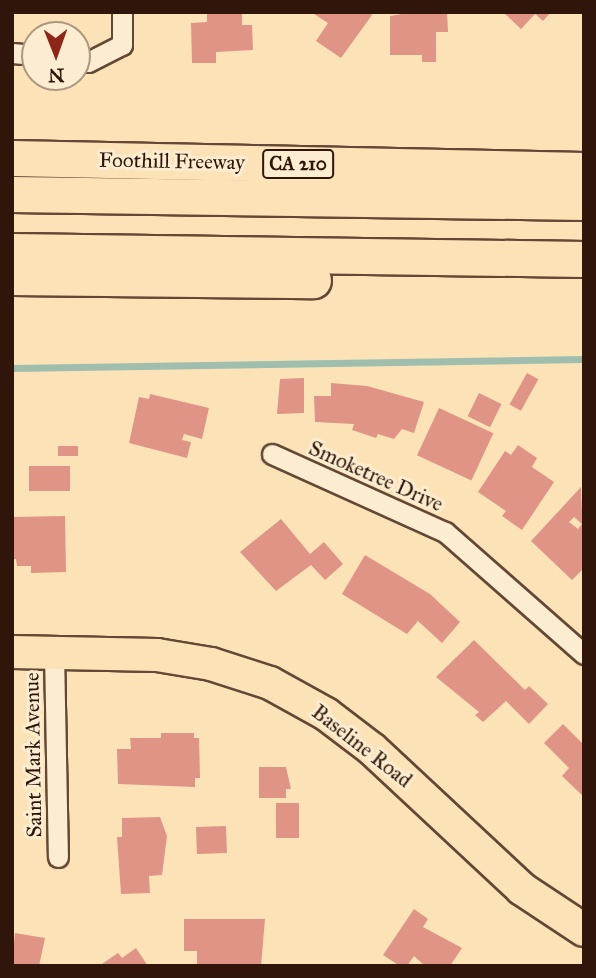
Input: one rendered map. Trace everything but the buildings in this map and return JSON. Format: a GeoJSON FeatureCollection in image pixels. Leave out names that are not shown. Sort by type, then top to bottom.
{"type":"FeatureCollection","features":[{"type":"Feature","properties":{"kind":"highway","name":"Foothill Freeway"},"geometry":{"type":"LineString","coordinates":[[12,158],[584,170]]}},
{"type":"Feature","properties":{"kind":"highway"},"geometry":{"type":"LineString","coordinates":[[12,194],[584,202]]}},
{"type":"Feature","properties":{"kind":"highway"},"geometry":{"type":"LineString","coordinates":[[12,251],[584,259]]}},
{"type":"Feature","properties":{"kind":"highway"},"geometry":{"type":"LineString","coordinates":[[12,277],[584,283]]}},
{"type":"Feature","properties":{"kind":"main road","name":"Baseline Road"},"geometry":{"type":"LineString","coordinates":[[12,652],[157,655],[211,664],[270,683],[326,714],[372,749],[522,889],[584,930]]}},
{"type":"Feature","properties":{"kind":"street"},"geometry":{"type":"LineString","coordinates":[[91,60],[121,44],[121,12]]}},
{"type":"Feature","properties":{"kind":"street","name":"Smoketree Drive"},"geometry":{"type":"LineString","coordinates":[[272,454],[445,532],[581,647]]}},
{"type":"Feature","properties":{"kind":"street","name":"Saint Mark Avenue"},"geometry":{"type":"LineString","coordinates":[[54,652],[58,857]]}},
{"type":"Feature","properties":{"kind":"waterway"},"geometry":{"type":"LineString","coordinates":[[12,368],[584,359]]}}]}
